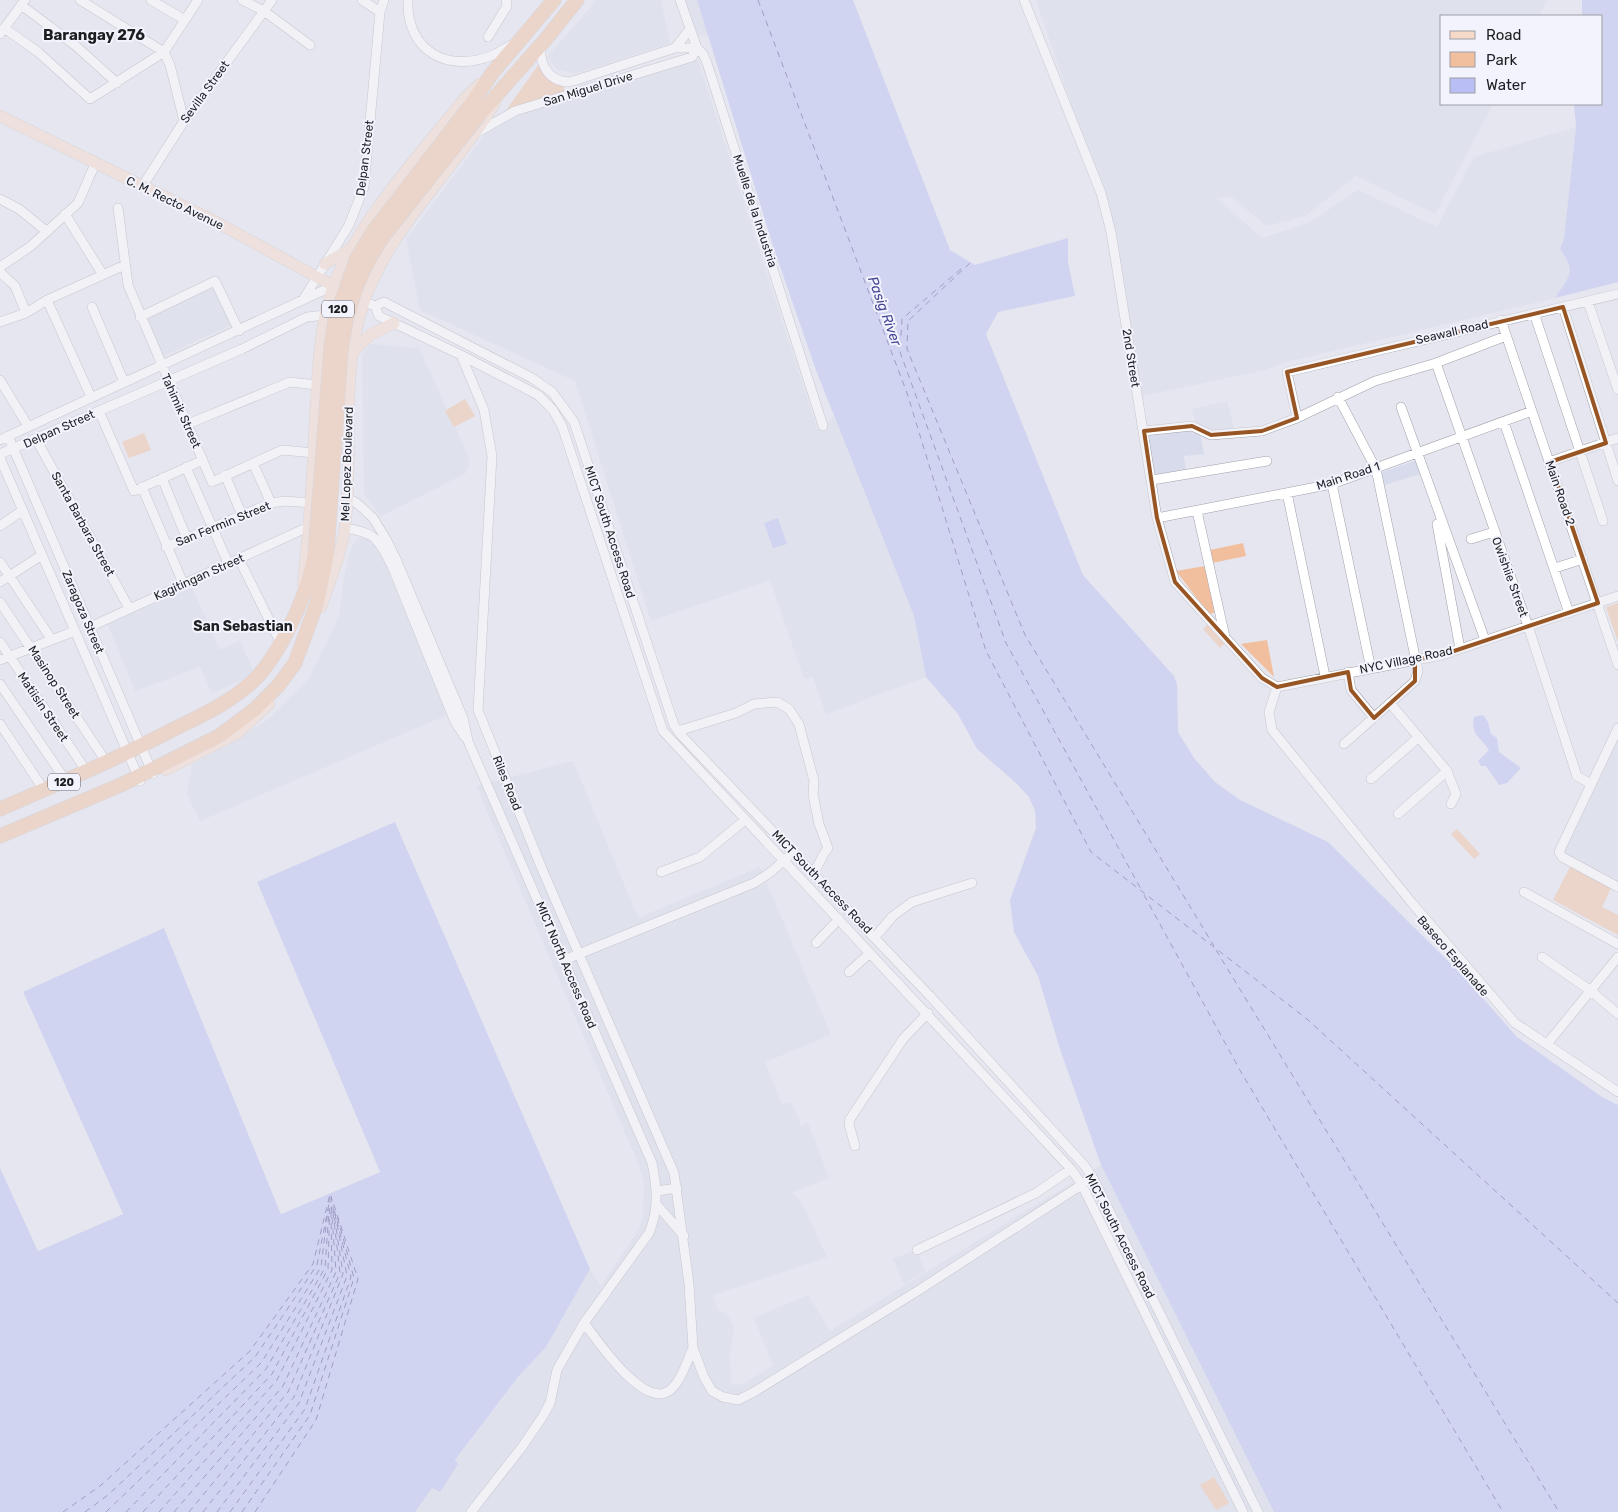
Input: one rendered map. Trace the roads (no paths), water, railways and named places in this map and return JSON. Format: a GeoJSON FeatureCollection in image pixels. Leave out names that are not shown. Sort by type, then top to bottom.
{"type":"FeatureCollection","features":[{"type":"Feature","properties":{"kind":"highway","name":"Mel Lopez Boulevard"},"geometry":{"type":"LineString","coordinates":[[475,110],[493,72],[554,0]]}},
{"type":"Feature","properties":{"kind":"highway","name":"Mel Lopez Boulevard"},"geometry":{"type":"LineString","coordinates":[[0,836],[153,773],[219,736],[255,709],[278,686],[295,663],[317,603],[331,348],[335,319],[357,258],[372,233],[475,110],[506,85],[578,0]]}},
{"type":"Feature","properties":{"kind":"highway","name":"Mel Lopez Boulevard"},"geometry":{"type":"LineString","coordinates":[[1,806],[128,754],[229,699],[258,676],[280,642],[308,586],[321,552]]}},
{"type":"Feature","properties":{"kind":"main road","name":"Mel Lopez Boulevard"},"geometry":{"type":"LineString","coordinates":[[301,598],[311,503],[317,385],[326,315],[333,286],[350,249],[375,212],[452,115],[493,72]]}},
{"type":"Feature","properties":{"kind":"main road","name":"Mel Lopez Boulevard"},"geometry":{"type":"LineString","coordinates":[[153,773],[238,733],[256,718],[283,689],[300,666],[338,560],[345,528],[349,388],[353,355],[370,304],[374,280],[400,234],[478,132],[506,85]]}},
{"type":"Feature","properties":{"kind":"main road","name":"C. M. Recto Avenue"},"geometry":{"type":"LineString","coordinates":[[0,116],[216,222],[349,294]]}},
{"type":"Feature","properties":{"kind":"main road"},"geometry":{"type":"LineString","coordinates":[[325,264],[350,249]]}},
{"type":"Feature","properties":{"kind":"main road","name":"MICT South Access Road"},"geometry":{"type":"LineString","coordinates":[[349,294],[370,304]]}},
{"type":"Feature","properties":{"kind":"main road"},"geometry":{"type":"LineString","coordinates":[[321,354],[353,355],[370,335],[394,323]]}},
{"type":"Feature","properties":{"kind":"street"},"geometry":{"type":"LineString","coordinates":[[80,0],[95,4],[164,52],[170,65],[184,121]]}},
{"type":"Feature","properties":{"kind":"street"},"geometry":{"type":"LineString","coordinates":[[151,0],[185,20]]}},
{"type":"Feature","properties":{"kind":"street"},"geometry":{"type":"LineString","coordinates":[[117,82],[23,2],[2,31],[38,52],[90,99],[117,82],[164,52],[198,0]]}},
{"type":"Feature","properties":{"kind":"street"},"geometry":{"type":"LineString","coordinates":[[242,0],[264,11],[310,45]]}},
{"type":"Feature","properties":{"kind":"street","name":"Sevilla Street"},"geometry":{"type":"LineString","coordinates":[[142,187],[184,121],[272,0]]}},
{"type":"Feature","properties":{"kind":"street"},"geometry":{"type":"LineString","coordinates":[[362,0],[380,12]]}},
{"type":"Feature","properties":{"kind":"street","name":"Delpan Street"},"geometry":{"type":"LineString","coordinates":[[303,301],[350,225],[364,187],[380,12],[384,0]]}},
{"type":"Feature","properties":{"kind":"street"},"geometry":{"type":"LineString","coordinates":[[408,0],[409,20],[414,35],[424,48],[444,59],[461,62],[480,59],[492,55],[518,41]]}},
{"type":"Feature","properties":{"kind":"street"},"geometry":{"type":"LineString","coordinates":[[488,37],[507,6],[506,0]]}},
{"type":"Feature","properties":{"kind":"street","name":"Muelle de la Industria"},"geometry":{"type":"LineString","coordinates":[[680,0],[697,48],[703,54],[707,63],[823,426]]}},
{"type":"Feature","properties":{"kind":"street","name":"2nd Street"},"geometry":{"type":"LineString","coordinates":[[1024,0],[1101,193],[1111,232],[1157,518],[1175,582],[1262,678],[1277,687]]}},
{"type":"Feature","properties":{"kind":"street"},"geometry":{"type":"LineString","coordinates":[[675,48],[690,28]]}},
{"type":"Feature","properties":{"kind":"street","name":"San Miguel Drive"},"geometry":{"type":"LineString","coordinates":[[478,132],[515,111],[692,57],[697,48],[675,48],[570,82],[560,81],[551,76],[544,67],[540,57],[544,42]]}},
{"type":"Feature","properties":{"kind":"street"},"geometry":{"type":"LineString","coordinates":[[626,64],[630,76]]}},
{"type":"Feature","properties":{"kind":"street"},"geometry":{"type":"LineString","coordinates":[[0,267],[31,246],[45,230],[79,201],[95,164]]}},
{"type":"Feature","properties":{"kind":"street"},"geometry":{"type":"LineString","coordinates":[[0,199],[19,210],[45,230]]}},
{"type":"Feature","properties":{"kind":"street","name":"Tahimik Street"},"geometry":{"type":"LineString","coordinates":[[118,208],[128,286],[203,460],[138,489]]}},
{"type":"Feature","properties":{"kind":"street"},"geometry":{"type":"LineString","coordinates":[[65,214],[103,275]]}},
{"type":"Feature","properties":{"kind":"street"},"geometry":{"type":"LineString","coordinates":[[0,322],[26,313],[47,300],[125,265]]}},
{"type":"Feature","properties":{"kind":"street"},"geometry":{"type":"LineString","coordinates":[[0,272],[15,286],[26,313]]}},
{"type":"Feature","properties":{"kind":"street"},"geometry":{"type":"LineString","coordinates":[[140,317],[215,281],[237,332],[242,349]]}},
{"type":"Feature","properties":{"kind":"street","name":"Delpan Street"},"geometry":{"type":"LineString","coordinates":[[4,438],[333,286]]}},
{"type":"Feature","properties":{"kind":"street","name":"Seawall Road"},"geometry":{"type":"LineString","coordinates":[[1297,418],[1287,372],[1502,320],[1617,297]]}},
{"type":"Feature","properties":{"kind":"street"},"geometry":{"type":"LineString","coordinates":[[47,300],[91,397]]}},
{"type":"Feature","properties":{"kind":"street","name":"MICT South Access Road"},"geometry":{"type":"LineString","coordinates":[[1243,1512],[1082,1185],[1071,1169],[928,1012],[870,953],[663,731],[562,426],[553,410],[538,395],[461,355],[379,316],[370,304],[384,302],[532,378],[552,392],[574,422],[670,717],[678,731],[978,1048],[1071,1150],[1093,1178],[1258,1512]]}},
{"type":"Feature","properties":{"kind":"street"},"geometry":{"type":"LineString","coordinates":[[1588,302],[1618,390]]}},
{"type":"Feature","properties":{"kind":"street"},"geometry":{"type":"LineString","coordinates":[[92,307],[124,382]]}},
{"type":"Feature","properties":{"kind":"street"},"geometry":{"type":"LineString","coordinates":[[1563,308],[1618,482]]}},
{"type":"Feature","properties":{"kind":"street"},"geometry":{"type":"LineString","coordinates":[[1534,313],[1603,521]]}},
{"type":"Feature","properties":{"kind":"street","name":"Delpan Street"},"geometry":{"type":"LineString","coordinates":[[13,449],[242,349],[307,317],[326,315]]}},
{"type":"Feature","properties":{"kind":"street","name":"Main Road 2"},"geometry":{"type":"LineString","coordinates":[[1502,320],[1618,665]]}},
{"type":"Feature","properties":{"kind":"street"},"geometry":{"type":"LineString","coordinates":[[1144,431],[1192,426],[1211,435],[1222,435],[1262,430],[1297,418],[1338,397],[1376,381],[1436,364],[1506,336]]}},
{"type":"Feature","properties":{"kind":"street","name":"Riles Road"},"geometry":{"type":"LineString","coordinates":[[461,355],[484,410],[492,456],[478,710],[507,785],[579,954],[665,1148],[677,1188],[684,1236],[693,1348]]}},
{"type":"Feature","properties":{"kind":"street","name":"Owishiie Street"},"geometry":{"type":"LineString","coordinates":[[1436,364],[1528,626],[1577,776],[1591,784]]}},
{"type":"Feature","properties":{"kind":"street"},"geometry":{"type":"LineString","coordinates":[[526,389],[532,378]]}},
{"type":"Feature","properties":{"kind":"street"},"geometry":{"type":"LineString","coordinates":[[0,380],[28,426]]}},
{"type":"Feature","properties":{"kind":"street"},"geometry":{"type":"LineString","coordinates":[[188,424],[290,382],[317,385]]}},
{"type":"Feature","properties":{"kind":"street"},"geometry":{"type":"LineString","coordinates":[[1338,397],[1376,469],[1418,671],[1416,682],[1344,744]]}},
{"type":"Feature","properties":{"kind":"street"},"geometry":{"type":"LineString","coordinates":[[1401,407],[1431,495],[1485,640]]}},
{"type":"Feature","properties":{"kind":"street"},"geometry":{"type":"LineString","coordinates":[[99,411],[183,583]]}},
{"type":"Feature","properties":{"kind":"street","name":"Main Road 1"},"geometry":{"type":"LineString","coordinates":[[1157,518],[1332,484],[1532,411]]}},
{"type":"Feature","properties":{"kind":"street"},"geometry":{"type":"LineString","coordinates":[[1504,422],[1569,613]]}},
{"type":"Feature","properties":{"kind":"street","name":"Zaragoza Street"},"geometry":{"type":"LineString","coordinates":[[4,438],[13,449],[153,773]]}},
{"type":"Feature","properties":{"kind":"street"},"geometry":{"type":"LineString","coordinates":[[1549,462],[1618,438]]}},
{"type":"Feature","properties":{"kind":"street","name":"Santa Barbara Street"},"geometry":{"type":"LineString","coordinates":[[36,439],[129,608]]}},
{"type":"Feature","properties":{"kind":"street","name":"Zaragoza Street"},"geometry":{"type":"LineString","coordinates":[[13,449],[1,461],[128,754],[135,780]]}},
{"type":"Feature","properties":{"kind":"street"},"geometry":{"type":"LineString","coordinates":[[203,460],[212,482],[282,450],[314,453]]}},
{"type":"Feature","properties":{"kind":"street"},"geometry":{"type":"LineString","coordinates":[[1152,480],[1267,461]]}},
{"type":"Feature","properties":{"kind":"street"},"geometry":{"type":"LineString","coordinates":[[253,463],[271,503]]}},
{"type":"Feature","properties":{"kind":"street"},"geometry":{"type":"LineString","coordinates":[[186,467],[228,563]]}},
{"type":"Feature","properties":{"kind":"street"},"geometry":{"type":"LineString","coordinates":[[226,476],[242,515]]}},
{"type":"Feature","properties":{"kind":"street"},"geometry":{"type":"LineString","coordinates":[[162,478],[187,539]]}},
{"type":"Feature","properties":{"kind":"street"},"geometry":{"type":"LineString","coordinates":[[1332,484],[1371,668]]}},
{"type":"Feature","properties":{"kind":"street"},"geometry":{"type":"LineString","coordinates":[[1287,493],[1324,676]]}},
{"type":"Feature","properties":{"kind":"street"},"geometry":{"type":"LineString","coordinates":[[1431,495],[1460,649]]}},
{"type":"Feature","properties":{"kind":"street","name":"MICT North Access Road"},"geometry":{"type":"LineString","coordinates":[[347,498],[358,504],[378,524],[396,559],[463,718],[468,741]]}},
{"type":"Feature","properties":{"kind":"street","name":"San Fermin Street"},"geometry":{"type":"LineString","coordinates":[[166,547],[271,503],[284,501],[311,503]]}},
{"type":"Feature","properties":{"kind":"street"},"geometry":{"type":"LineString","coordinates":[[0,526],[23,510]]}},
{"type":"Feature","properties":{"kind":"street"},"geometry":{"type":"LineString","coordinates":[[1197,511],[1225,638]]}},
{"type":"Feature","properties":{"kind":"street","name":"Kagitingan Street"},"geometry":{"type":"LineString","coordinates":[[90,627],[308,526]]}},
{"type":"Feature","properties":{"kind":"street","name":"MICT North Access Road"},"geometry":{"type":"LineString","coordinates":[[345,528],[367,532],[380,544],[392,566],[455,722],[468,741],[652,1163],[657,1191],[654,1221],[641,1247],[584,1323],[557,1370],[550,1403],[543,1416],[522,1447],[471,1512]]}},
{"type":"Feature","properties":{"kind":"street"},"geometry":{"type":"LineString","coordinates":[[1471,539],[1494,532]]}},
{"type":"Feature","properties":{"kind":"street"},"geometry":{"type":"LineString","coordinates":[[0,582],[42,555]]}},
{"type":"Feature","properties":{"kind":"street"},"geometry":{"type":"LineString","coordinates":[[1555,568],[1583,558]]}},
{"type":"Feature","properties":{"kind":"street"},"geometry":{"type":"LineString","coordinates":[[239,559],[280,642]]}},
{"type":"Feature","properties":{"kind":"street"},"geometry":{"type":"LineString","coordinates":[[0,562],[52,640]]}},
{"type":"Feature","properties":{"kind":"street","name":"NYC Village Road"},"geometry":{"type":"LineString","coordinates":[[1277,687],[1324,676],[1415,660],[1460,649],[1618,596]]}},
{"type":"Feature","properties":{"kind":"street","name":"Masinop Street"},"geometry":{"type":"LineString","coordinates":[[0,602],[107,763]]}},
{"type":"Feature","properties":{"kind":"street"},"geometry":{"type":"LineString","coordinates":[[0,660],[75,631]]}},
{"type":"Feature","properties":{"kind":"street","name":"Matiisin Street"},"geometry":{"type":"LineString","coordinates":[[0,642],[87,772]]}},
{"type":"Feature","properties":{"kind":"street"},"geometry":{"type":"LineString","coordinates":[[1348,672],[1351,690],[1374,718]]}},
{"type":"Feature","properties":{"kind":"street"},"geometry":{"type":"LineString","coordinates":[[0,684],[66,781]]}},
{"type":"Feature","properties":{"kind":"street"},"geometry":{"type":"LineString","coordinates":[[1277,687],[1269,712],[1272,730],[1412,903],[1520,1027],[1616,1088]]}},
{"type":"Feature","properties":{"kind":"street"},"geometry":{"type":"LineString","coordinates":[[678,731],[736,713],[754,704],[777,702],[789,709],[799,724],[814,781],[813,794],[819,824],[828,848],[823,854],[821,864],[813,872]]}},
{"type":"Feature","properties":{"kind":"street"},"geometry":{"type":"LineString","coordinates":[[1390,703],[1447,771],[1456,794],[1451,804]]}},
{"type":"Feature","properties":{"kind":"street"},"geometry":{"type":"LineString","coordinates":[[0,724],[44,790]]}},
{"type":"Feature","properties":{"kind":"street"},"geometry":{"type":"LineString","coordinates":[[1618,728],[1558,852],[1562,857],[1618,887]]}},
{"type":"Feature","properties":{"kind":"street"},"geometry":{"type":"LineString","coordinates":[[1372,779],[1419,737]]}},
{"type":"Feature","properties":{"kind":"street"},"geometry":{"type":"LineString","coordinates":[[1398,814],[1447,771]]}},
{"type":"Feature","properties":{"kind":"street","name":"Baseco Esplanade"},"geometry":{"type":"LineString","coordinates":[[1311,789],[1518,1029],[1606,1092],[1618,1097]]}},
{"type":"Feature","properties":{"kind":"street"},"geometry":{"type":"LineString","coordinates":[[661,872],[700,858],[745,820]]}},
{"type":"Feature","properties":{"kind":"street"},"geometry":{"type":"LineString","coordinates":[[564,960],[754,883],[794,852]]}},
{"type":"Feature","properties":{"kind":"street"},"geometry":{"type":"LineString","coordinates":[[860,941],[872,935],[892,916],[912,902],[972,883]]}},
{"type":"Feature","properties":{"kind":"street"},"geometry":{"type":"LineString","coordinates":[[1524,892],[1618,944]]}},
{"type":"Feature","properties":{"kind":"street"},"geometry":{"type":"LineString","coordinates":[[816,943],[838,919]]}},
{"type":"Feature","properties":{"kind":"street"},"geometry":{"type":"LineString","coordinates":[[849,972],[870,953]]}},
{"type":"Feature","properties":{"kind":"street"},"geometry":{"type":"LineString","coordinates":[[1542,957],[1591,991],[1618,1014]]}},
{"type":"Feature","properties":{"kind":"street"},"geometry":{"type":"LineString","coordinates":[[1547,1044],[1618,958]]}},
{"type":"Feature","properties":{"kind":"street"},"geometry":{"type":"LineString","coordinates":[[855,1146],[850,1129],[850,1119],[904,1039],[928,1012]]}},
{"type":"Feature","properties":{"kind":"street"},"geometry":{"type":"LineString","coordinates":[[969,1058],[978,1048]]}},
{"type":"Feature","properties":{"kind":"street"},"geometry":{"type":"LineString","coordinates":[[917,1250],[1036,1193],[1071,1169]]}},
{"type":"Feature","properties":{"kind":"street"},"geometry":{"type":"LineString","coordinates":[[693,1348],[704,1377],[712,1391],[723,1397],[738,1400],[919,1290],[1093,1178]]}},
{"type":"Feature","properties":{"kind":"street"},"geometry":{"type":"LineString","coordinates":[[657,1191],[677,1188]]}},
{"type":"Feature","properties":{"kind":"street"},"geometry":{"type":"LineString","coordinates":[[657,1205],[684,1236]]}},
{"type":"Feature","properties":{"kind":"street"},"geometry":{"type":"LineString","coordinates":[[584,1323],[626,1374],[646,1391],[655,1395],[666,1393],[680,1378],[693,1348]]}},
{"type":"Feature","properties":{"kind":"street"},"geometry":{"type":"LineString","coordinates":[[1209,1443],[1220,1436]]}},
{"type":"Feature","properties":{"kind":"water","name":"Pasig River"},"geometry":{"type":"Polygon","coordinates":[[[697,0],[853,0],[950,250],[975,265],[1068,238],[1068,262],[1075,296],[998,312],[986,334],[1083,575],[1174,676],[1177,684],[1178,732],[1194,758],[1215,782],[1240,800],[1328,842],[1465,978],[1517,1037],[1602,1097],[1618,1105],[1618,1512],[1274,1512],[1101,1165],[1060,1049],[1038,976],[1014,932],[1010,900],[1036,828],[1035,811],[1029,797],[1016,783],[977,749],[958,714],[926,677],[914,616],[817,373],[773,246],[697,0]]]}},
{"type":"Feature","properties":{"kind":"water"},"geometry":{"type":"Polygon","coordinates":[[[1582,0],[1618,0],[1618,282],[1555,298],[1567,279],[1570,269],[1560,249],[1564,239],[1576,127],[1574,105],[1603,105],[1603,15],[1582,15],[1582,0]]]}},
{"type":"Feature","properties":{"kind":"water"},"geometry":{"type":"Polygon","coordinates":[[[778,518],[787,544],[773,548],[764,523],[778,518]]]}},
{"type":"Feature","properties":{"kind":"water"},"geometry":{"type":"Polygon","coordinates":[[[1483,715],[1488,722],[1491,734],[1497,738],[1499,752],[1521,768],[1507,783],[1499,785],[1486,766],[1481,766],[1478,761],[1489,750],[1475,732],[1473,723],[1474,717],[1483,715]]]}},
{"type":"Feature","properties":{"kind":"water"},"geometry":{"type":"Polygon","coordinates":[[[395,822],[590,1269],[546,1347],[518,1377],[455,1460],[458,1464],[440,1492],[432,1488],[415,1512],[0,1512],[0,1168],[38,1251],[123,1214],[23,992],[164,928],[281,1214],[380,1172],[257,882],[395,822]]]}},
{"type":"Feature","properties":{"kind":"district","name":"Barangay 276"},"geometry":{"type":"Point","coordinates":[94,35]}},
{"type":"Feature","properties":{"kind":"district","name":"San Sebastian"},"geometry":{"type":"Point","coordinates":[243,626]}}]}
